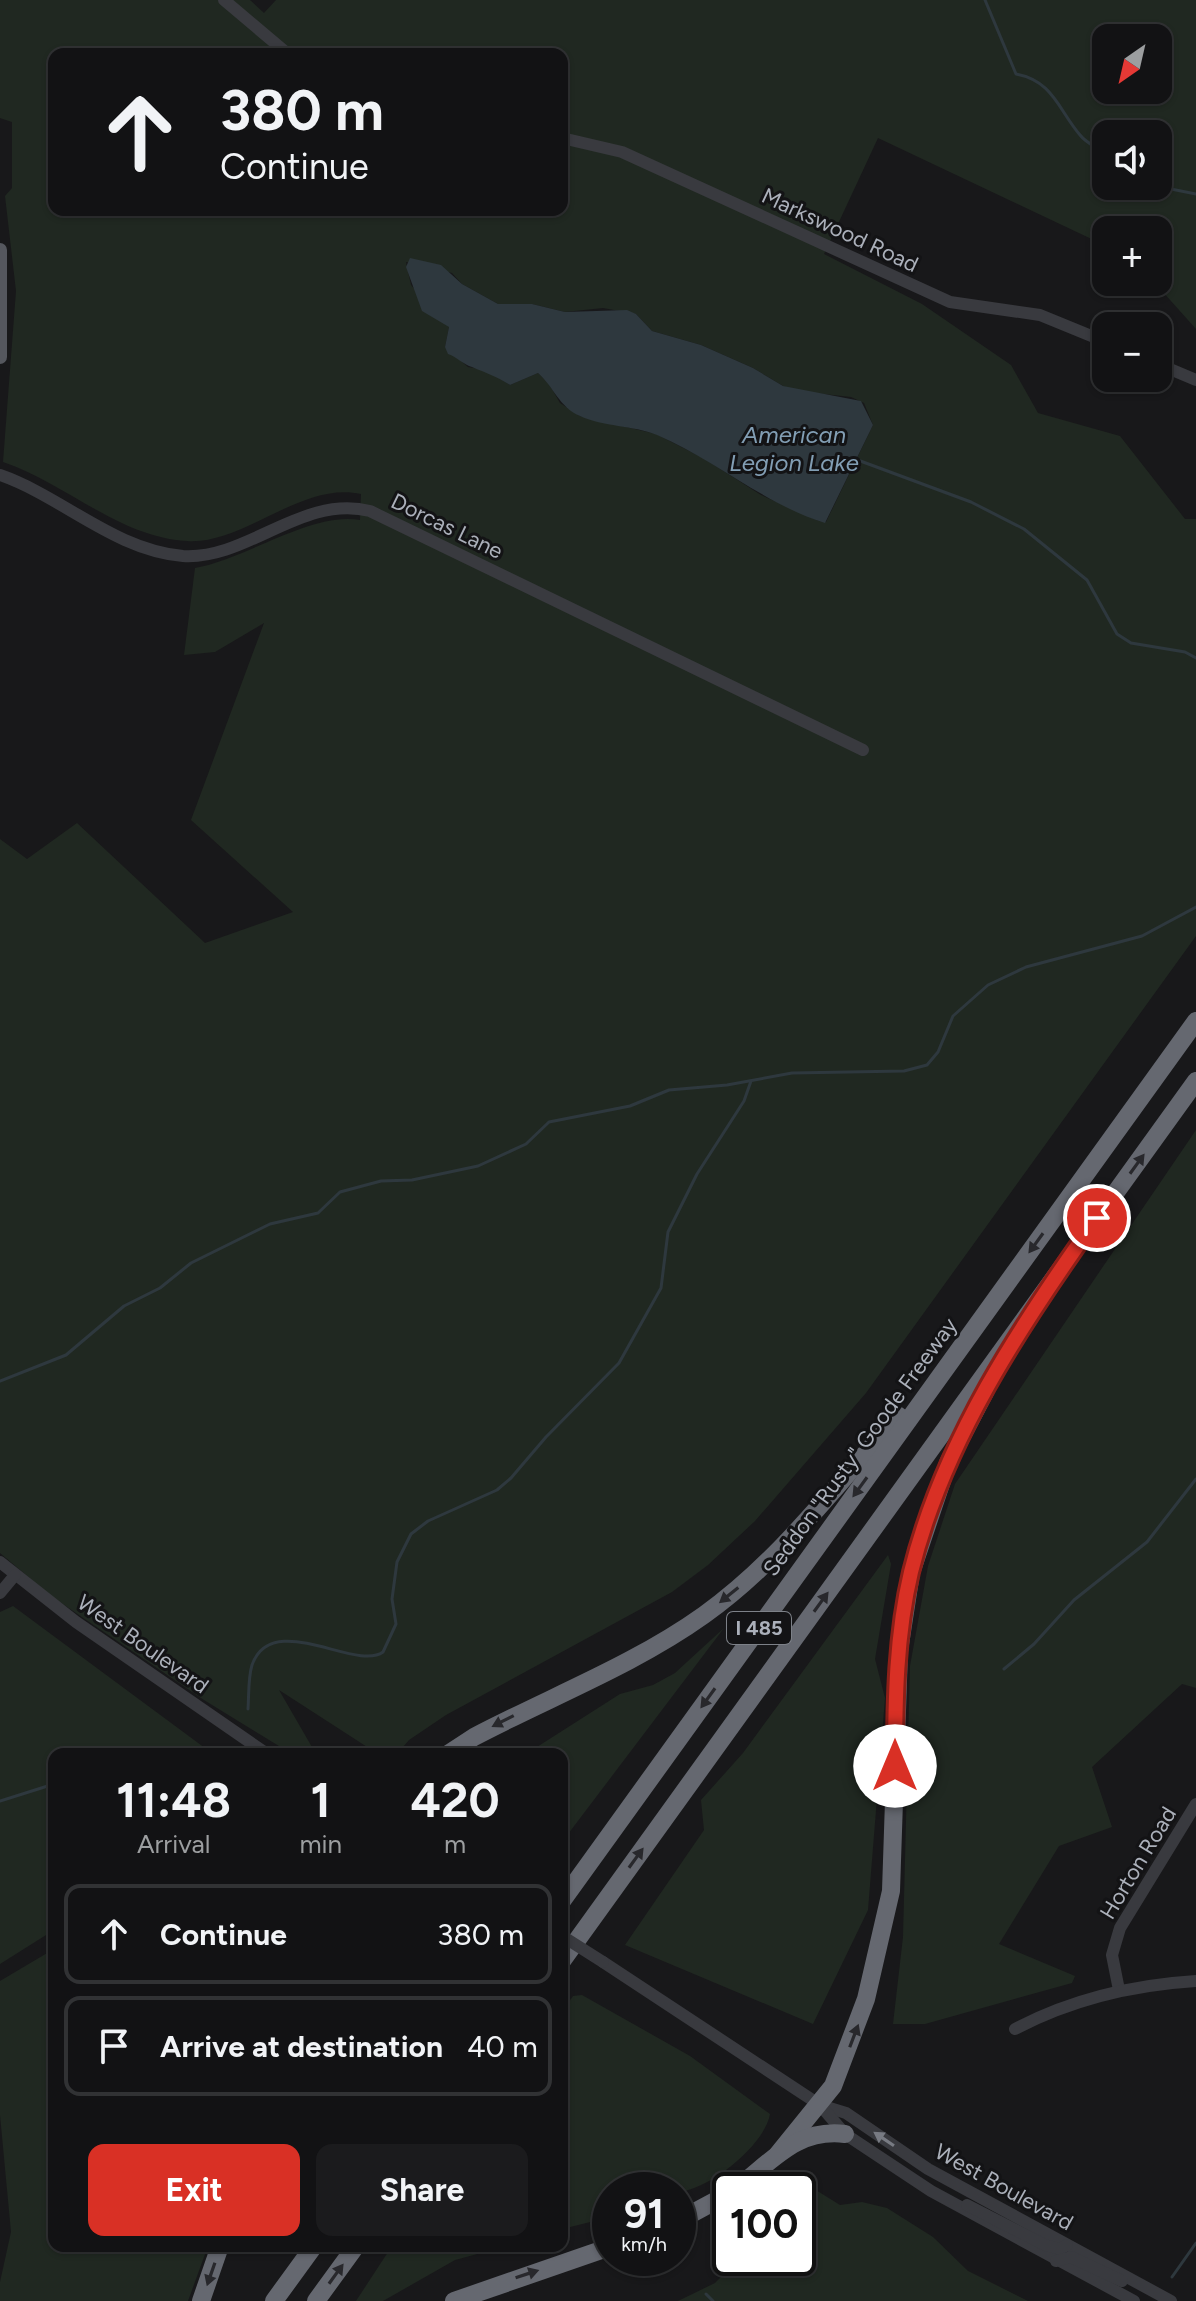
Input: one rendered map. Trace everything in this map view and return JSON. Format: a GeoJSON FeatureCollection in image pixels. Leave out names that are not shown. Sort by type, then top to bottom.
{"type":"FeatureCollection","features":[{"type":"Feature","properties":{"kind":"highway","name":"Seddon \"Rusty\" Goode Freeway"},"geometry":{"type":"LineString","coordinates":[[568,1893],[1196,1021]]}},
{"type":"Feature","properties":{"kind":"highway","name":"I 485"},"geometry":{"type":"LineString","coordinates":[[568,1953],[1196,1081]]}},
{"type":"Feature","properties":{"kind":"highway"},"geometry":{"type":"LineString","coordinates":[[778,2154],[800,2123],[820,2105],[838,2075],[858,2027],[886,1923],[896,1823],[899,1651],[911,1573],[924,1529],[967,1422],[1064,1264]]}},
{"type":"Feature","properties":{"kind":"highway"},"geometry":{"type":"LineString","coordinates":[[459,1748],[520,1713],[662,1643],[706,1614],[754,1575],[808,1521],[955,1355]]}},
{"type":"Feature","properties":{"kind":"highway"},"geometry":{"type":"LineString","coordinates":[[756,2172],[811,2133],[845,2134]]}},
{"type":"Feature","properties":{"kind":"highway"},"geometry":{"type":"LineString","coordinates":[[201,2301],[218,2252]]}},
{"type":"Feature","properties":{"kind":"highway"},"geometry":{"type":"LineString","coordinates":[[274,2301],[310,2252]]}},
{"type":"Feature","properties":{"kind":"highway"},"geometry":{"type":"LineString","coordinates":[[316,2301],[352,2252]]}},
{"type":"Feature","properties":{"kind":"highway"},"geometry":{"type":"LineString","coordinates":[[454,2301],[592,2253]]}},
{"type":"Feature","properties":{"kind":"main road"},"geometry":{"type":"LineString","coordinates":[[0,250],[0,357]]}},
{"type":"Feature","properties":{"kind":"street"},"geometry":{"type":"LineString","coordinates":[[224,0],[281,48]]}},
{"type":"Feature","properties":{"kind":"street","name":"Markswood Road"},"geometry":{"type":"LineString","coordinates":[[568,139],[622,152],[950,302],[1040,315],[1092,336]]}},
{"type":"Feature","properties":{"kind":"street"},"geometry":{"type":"LineString","coordinates":[[1172,370],[1196,380]]}},
{"type":"Feature","properties":{"kind":"street","name":"Dorcas Lane"},"geometry":{"type":"LineString","coordinates":[[0,475],[125,540],[184,556],[219,550],[324,509],[350,506],[370,511],[863,750]]}},
{"type":"Feature","properties":{"kind":"street","name":"West Boulevard"},"geometry":{"type":"LineString","coordinates":[[0,1562],[87,1630],[258,1748]]}},
{"type":"Feature","properties":{"kind":"street"},"geometry":{"type":"LineString","coordinates":[[0,1593],[15,1575]]}},
{"type":"Feature","properties":{"kind":"street","name":"Horton Road"},"geometry":{"type":"LineString","coordinates":[[1119,1990],[1112,1955],[1120,1928],[1196,1804]]}},
{"type":"Feature","properties":{"kind":"street","name":"West Boulevard"},"geometry":{"type":"LineString","coordinates":[[568,1940],[820,2105],[845,2134],[937,2195],[1134,2301]]}},
{"type":"Feature","properties":{"kind":"street"},"geometry":{"type":"LineString","coordinates":[[1015,2029],[1050,2011],[1119,1990],[1196,1981]]}},
{"type":"Feature","properties":{"kind":"street","name":"West Boulevard"},"geometry":{"type":"LineString","coordinates":[[820,2105],[846,2113],[928,2169],[1171,2301]]}},
{"type":"Feature","properties":{"kind":"street"},"geometry":{"type":"LineString","coordinates":[[937,2195],[977,2208],[1045,2245],[1060,2249],[1067,2245]]}},
{"type":"Feature","properties":{"kind":"street"},"geometry":{"type":"LineString","coordinates":[[1056,2261],[1071,2257],[1111,2278],[1142,2285]]}},
{"type":"Feature","properties":{"kind":"shaded area"},"geometry":{"type":"Polygon","coordinates":[[[0,0],[250,0],[264,13],[276,0],[1196,0],[1196,329],[1167,296],[1172,296],[1172,216],[1092,216],[1092,239],[878,138],[824,254],[922,304],[1011,365],[1038,413],[1120,436],[1185,519],[1196,519],[1196,936],[866,1393],[755,1521],[708,1565],[672,1592],[446,1715],[402,1748],[369,1748],[279,1690],[313,1748],[282,1748],[204,1700],[51,1596],[0,1553],[0,839],[27,859],[77,823],[205,943],[293,912],[191,820],[264,623],[215,652],[184,655],[195,568],[321,522],[360,520],[361,494],[339,492],[317,496],[230,534],[187,541],[138,530],[3,462],[16,291],[5,196],[12,188],[12,122],[0,118],[0,0]],[[406,262],[411,285],[449,327],[445,347],[468,367],[487,370],[510,385],[538,373],[548,382],[560,403],[580,416],[656,434],[703,458],[761,495],[826,522],[873,425],[864,403],[851,397],[796,391],[783,386],[753,368],[701,345],[652,331],[636,314],[603,308],[565,312],[532,304],[498,304],[462,284],[452,273],[406,262]]]}},
{"type":"Feature","properties":{"kind":"shaded area"},"geometry":{"type":"Polygon","coordinates":[[[1196,1130],[1196,1688],[1182,1684],[1092,1767],[1112,1827],[1059,1846],[999,1944],[1075,1976],[1072,1983],[925,2024],[893,2024],[903,1937],[910,1666],[928,1566],[955,1484],[1196,1130]]]}},
{"type":"Feature","properties":{"kind":"shaded area"},"geometry":{"type":"Polygon","coordinates":[[[888,1555],[891,1564],[875,1659],[885,1698],[868,1910],[813,2024],[625,1945],[704,1830],[701,1800],[743,1753],[888,1555]]]}},
{"type":"Feature","properties":{"kind":"shaded area"},"geometry":{"type":"Polygon","coordinates":[[[13,1606],[205,1748],[48,1748],[48,1934],[0,1964],[0,1612],[13,1606]]]}},
{"type":"Feature","properties":{"kind":"shaded area"},"geometry":{"type":"Polygon","coordinates":[[[724,1628],[568,1834],[568,1748],[535,1748],[620,1694],[653,1685],[675,1673],[724,1628]]]}},
{"type":"Feature","properties":{"kind":"shaded area"},"geometry":{"type":"Polygon","coordinates":[[[48,1953],[48,2252],[206,2252],[188,2301],[0,2301],[0,2282],[11,2232],[0,2115],[0,1981],[48,1953]]]}},
{"type":"Feature","properties":{"kind":"shaded area"},"geometry":{"type":"Polygon","coordinates":[[[582,1995],[690,2056],[770,2114],[758,2139],[734,2164],[723,2172],[712,2172],[712,2179],[696,2187],[696,2172],[592,2172],[592,2222],[568,2228],[568,2003],[573,1996],[582,1995]]]}},
{"type":"Feature","properties":{"kind":"shaded area"},"geometry":{"type":"Polygon","coordinates":[[[816,2190],[840,2205],[862,2202],[887,2208],[933,2237],[968,2271],[1028,2301],[678,2301],[715,2283],[722,2276],[816,2276],[816,2190]]]}},
{"type":"Feature","properties":{"kind":"shaded area"},"geometry":{"type":"Polygon","coordinates":[[[388,2252],[485,2252],[455,2260],[383,2301],[356,2301],[388,2252]]]}},
{"type":"Feature","properties":{"kind":"water","name":"American Legion Lake"},"geometry":{"type":"Polygon","coordinates":[[[410,258],[441,265],[462,284],[498,304],[532,304],[565,312],[627,310],[636,314],[652,331],[701,345],[753,368],[783,386],[861,401],[873,425],[825,523],[781,505],[657,435],[580,416],[562,402],[538,373],[510,385],[448,354],[445,347],[449,327],[422,311],[406,267],[410,258]]]}},
{"type":"Feature","properties":{"kind":"waterway"},"geometry":{"type":"LineString","coordinates":[[985,0],[1016,74],[1039,83],[1047,90],[1072,125],[1092,145]]}},
{"type":"Feature","properties":{"kind":"waterway"},"geometry":{"type":"LineString","coordinates":[[1172,189],[1196,194]]}},
{"type":"Feature","properties":{"kind":"waterway"},"geometry":{"type":"LineString","coordinates":[[855,459],[971,502],[1024,529],[1087,580],[1117,634],[1131,643],[1185,652],[1196,658]]}},
{"type":"Feature","properties":{"kind":"waterway"},"geometry":{"type":"LineString","coordinates":[[0,1381],[66,1355],[124,1306],[160,1288],[191,1263],[270,1224],[318,1213],[340,1192],[381,1181],[412,1180],[478,1166],[526,1144],[549,1122],[630,1106],[669,1090],[727,1085],[792,1073],[904,1071],[927,1065],[938,1052],[953,1016],[988,985],[1026,967],[1142,936],[1196,907]]}},
{"type":"Feature","properties":{"kind":"waterway"},"geometry":{"type":"LineString","coordinates":[[248,1709],[252,1665],[262,1649],[277,1642],[315,1645],[354,1655],[370,1656],[383,1652],[396,1624],[392,1599],[397,1562],[411,1534],[428,1521],[497,1490],[619,1363],[661,1288],[668,1232],[697,1174],[744,1101],[751,1081]]}},
{"type":"Feature","properties":{"kind":"waterway"},"geometry":{"type":"LineString","coordinates":[[1004,1669],[1034,1644],[1074,1600],[1147,1542],[1196,1479]]}},
{"type":"Feature","properties":{"kind":"waterway"},"geometry":{"type":"LineString","coordinates":[[0,1801],[48,1786]]}},
{"type":"Feature","properties":{"kind":"waterway"},"geometry":{"type":"LineString","coordinates":[[1172,2277],[1196,2243]]}},
{"type":"Feature","properties":{"kind":"waterway"},"geometry":{"type":"LineString","coordinates":[[706,2294],[713,2301]]}},
{"type":"Feature","properties":{"kind":"route"},"geometry":{"type":"LineString","coordinates":[[895,1766],[899,1651],[911,1573],[928,1514],[967,1422],[1064,1264],[1097,1218]]}}]}
